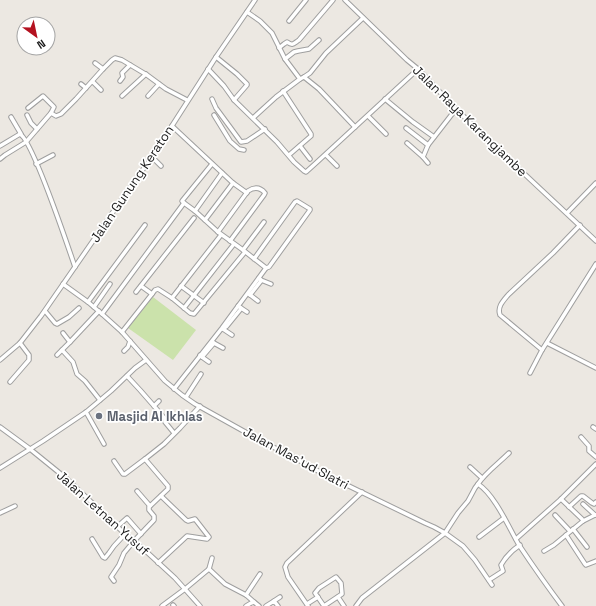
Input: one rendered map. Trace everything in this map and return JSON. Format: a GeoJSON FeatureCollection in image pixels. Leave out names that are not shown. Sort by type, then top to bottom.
{"type":"FeatureCollection","features":[{"type":"Feature","properties":{"kind":"street","name":"Jalan Gunung Keraton"},"geometry":{"type":"LineString","coordinates":[[0,360],[20,343],[45,311],[152,157],[187,100],[255,0]]}},
{"type":"Feature","properties":{"kind":"street"},"geometry":{"type":"LineString","coordinates":[[289,21],[306,0]]}},
{"type":"Feature","properties":{"kind":"street"},"geometry":{"type":"LineString","coordinates":[[279,48],[285,43],[293,44],[299,40],[333,0]]}},
{"type":"Feature","properties":{"kind":"street","name":"Jalan Raya Karangjambe"},"geometry":{"type":"LineString","coordinates":[[345,0],[418,69],[500,152],[596,241]]}},
{"type":"Feature","properties":{"kind":"street"},"geometry":{"type":"LineString","coordinates":[[246,12],[260,21],[272,33],[285,59],[300,79]]}},
{"type":"Feature","properties":{"kind":"street"},"geometry":{"type":"LineString","coordinates":[[253,118],[283,91],[310,73],[326,54],[363,18]]}},
{"type":"Feature","properties":{"kind":"street"},"geometry":{"type":"LineString","coordinates":[[285,59],[298,50],[309,49],[319,40]]}},
{"type":"Feature","properties":{"kind":"street"},"geometry":{"type":"LineString","coordinates":[[216,57],[247,84],[234,100]]}},
{"type":"Feature","properties":{"kind":"street"},"geometry":{"type":"LineString","coordinates":[[51,113],[56,116],[61,114],[76,100],[103,69],[116,58],[146,74],[166,89],[187,100]]}},
{"type":"Feature","properties":{"kind":"street"},"geometry":{"type":"LineString","coordinates":[[95,63],[103,69]]}},
{"type":"Feature","properties":{"kind":"street"},"geometry":{"type":"LineString","coordinates":[[120,81],[122,73],[130,65]]}},
{"type":"Feature","properties":{"kind":"street"},"geometry":{"type":"LineString","coordinates":[[208,69],[224,86],[234,100],[265,129],[306,172],[418,69]]}},
{"type":"Feature","properties":{"kind":"street"},"geometry":{"type":"LineString","coordinates":[[122,96],[146,74]]}},
{"type":"Feature","properties":{"kind":"street"},"geometry":{"type":"LineString","coordinates":[[304,78],[319,89],[355,127]]}},
{"type":"Feature","properties":{"kind":"street"},"geometry":{"type":"LineString","coordinates":[[92,82],[101,90]]}},
{"type":"Feature","properties":{"kind":"street"},"geometry":{"type":"LineString","coordinates":[[81,84],[86,88]]}},
{"type":"Feature","properties":{"kind":"street"},"geometry":{"type":"LineString","coordinates":[[148,96],[159,84]]}},
{"type":"Feature","properties":{"kind":"street"},"geometry":{"type":"LineString","coordinates":[[283,91],[311,134],[311,136],[289,155]]}},
{"type":"Feature","properties":{"kind":"street"},"geometry":{"type":"LineString","coordinates":[[0,159],[26,142],[51,113],[54,107],[43,96],[28,108]]}},
{"type":"Feature","properties":{"kind":"street"},"geometry":{"type":"LineString","coordinates":[[212,99],[216,108],[241,142]]}},
{"type":"Feature","properties":{"kind":"street"},"geometry":{"type":"LineString","coordinates":[[385,99],[434,137]]}},
{"type":"Feature","properties":{"kind":"street"},"geometry":{"type":"LineString","coordinates":[[423,157],[428,145],[456,109]]}},
{"type":"Feature","properties":{"kind":"street"},"geometry":{"type":"LineString","coordinates":[[27,115],[31,123],[37,129]]}},
{"type":"Feature","properties":{"kind":"street"},"geometry":{"type":"LineString","coordinates":[[214,116],[230,141],[239,149],[244,150]]}},
{"type":"Feature","properties":{"kind":"street"},"geometry":{"type":"LineString","coordinates":[[368,116],[386,134]]}},
{"type":"Feature","properties":{"kind":"street"},"geometry":{"type":"LineString","coordinates":[[11,117],[26,142],[46,186],[75,267]]}},
{"type":"Feature","properties":{"kind":"street"},"geometry":{"type":"LineString","coordinates":[[172,126],[233,183],[247,193]]}},
{"type":"Feature","properties":{"kind":"street"},"geometry":{"type":"LineString","coordinates":[[406,128],[428,145]]}},
{"type":"Feature","properties":{"kind":"street"},"geometry":{"type":"LineString","coordinates":[[236,146],[241,142],[247,141],[265,129]]}},
{"type":"Feature","properties":{"kind":"street"},"geometry":{"type":"LineString","coordinates":[[0,146],[21,134]]}},
{"type":"Feature","properties":{"kind":"street"},"geometry":{"type":"LineString","coordinates":[[407,143],[428,163]]}},
{"type":"Feature","properties":{"kind":"street"},"geometry":{"type":"LineString","coordinates":[[300,146],[310,159]]}},
{"type":"Feature","properties":{"kind":"street"},"geometry":{"type":"LineString","coordinates":[[36,164],[53,155]]}},
{"type":"Feature","properties":{"kind":"street"},"geometry":{"type":"LineString","coordinates":[[326,155],[337,166]]}},
{"type":"Feature","properties":{"kind":"street"},"geometry":{"type":"LineString","coordinates":[[152,157],[161,166]]}},
{"type":"Feature","properties":{"kind":"street"},"geometry":{"type":"LineString","coordinates":[[57,355],[100,312],[184,203],[182,201],[212,164]]}},
{"type":"Feature","properties":{"kind":"street"},"geometry":{"type":"LineString","coordinates":[[195,211],[222,173]]}},
{"type":"Feature","properties":{"kind":"street"},"geometry":{"type":"LineString","coordinates":[[205,220],[233,183]]}},
{"type":"Feature","properties":{"kind":"street"},"geometry":{"type":"LineString","coordinates":[[567,213],[596,183]]}},
{"type":"Feature","properties":{"kind":"street"},"geometry":{"type":"LineString","coordinates":[[172,298],[220,234],[247,193],[256,188],[262,189],[265,194],[230,241]]}},
{"type":"Feature","properties":{"kind":"street"},"geometry":{"type":"LineString","coordinates":[[174,389],[249,294],[266,268],[269,267],[310,209],[297,201],[295,202],[254,259]]}},
{"type":"Feature","properties":{"kind":"street"},"geometry":{"type":"LineString","coordinates":[[184,203],[220,234],[266,268]]}},
{"type":"Feature","properties":{"kind":"street"},"geometry":{"type":"LineString","coordinates":[[136,292],[194,218]]}},
{"type":"Feature","properties":{"kind":"street"},"geometry":{"type":"LineString","coordinates":[[122,332],[155,290],[158,290],[172,298],[190,313],[194,314],[244,251],[264,222]]}},
{"type":"Feature","properties":{"kind":"street"},"geometry":{"type":"LineString","coordinates":[[88,302],[145,224]]}},
{"type":"Feature","properties":{"kind":"street"},"geometry":{"type":"LineString","coordinates":[[542,350],[500,315],[500,307],[508,295],[553,253],[580,225]]}},
{"type":"Feature","properties":{"kind":"street"},"geometry":{"type":"LineString","coordinates":[[184,308],[234,244]]}},
{"type":"Feature","properties":{"kind":"street"},"geometry":{"type":"LineString","coordinates":[[530,373],[542,350],[596,264]]}},
{"type":"Feature","properties":{"kind":"street"},"geometry":{"type":"LineString","coordinates":[[260,279],[271,284]]}},
{"type":"Feature","properties":{"kind":"street","name":"Jalan Mas'ud Slatri"},"geometry":{"type":"LineString","coordinates":[[63,284],[94,306],[122,332],[165,381],[174,389],[200,406],[265,442],[445,533],[463,546],[476,560],[492,585]]}},
{"type":"Feature","properties":{"kind":"street"},"geometry":{"type":"LineString","coordinates":[[94,306],[110,284]]}},
{"type":"Feature","properties":{"kind":"street"},"geometry":{"type":"LineString","coordinates":[[141,286],[152,294]]}},
{"type":"Feature","properties":{"kind":"street"},"geometry":{"type":"LineString","coordinates":[[181,286],[204,303]]}},
{"type":"Feature","properties":{"kind":"street"},"geometry":{"type":"LineString","coordinates":[[249,294],[258,301]]}},
{"type":"Feature","properties":{"kind":"street"},"geometry":{"type":"LineString","coordinates":[[239,307],[247,312]]}},
{"type":"Feature","properties":{"kind":"street"},"geometry":{"type":"LineString","coordinates":[[223,328],[227,326],[239,307]]}},
{"type":"Feature","properties":{"kind":"street"},"geometry":{"type":"LineString","coordinates":[[45,311],[54,323],[57,324],[69,317],[79,308]]}},
{"type":"Feature","properties":{"kind":"street"},"geometry":{"type":"LineString","coordinates":[[225,314],[230,318]]}},
{"type":"Feature","properties":{"kind":"street"},"geometry":{"type":"LineString","coordinates":[[223,328],[232,335]]}},
{"type":"Feature","properties":{"kind":"street"},"geometry":{"type":"LineString","coordinates":[[63,333],[70,342]]}},
{"type":"Feature","properties":{"kind":"street"},"geometry":{"type":"LineString","coordinates":[[124,351],[128,347],[130,341]]}},
{"type":"Feature","properties":{"kind":"street"},"geometry":{"type":"LineString","coordinates":[[212,342],[223,348]]}},
{"type":"Feature","properties":{"kind":"street"},"geometry":{"type":"LineString","coordinates":[[10,382],[29,360],[29,356],[20,343]]}},
{"type":"Feature","properties":{"kind":"street"},"geometry":{"type":"LineString","coordinates":[[547,343],[594,367],[596,361]]}},
{"type":"Feature","properties":{"kind":"street"},"geometry":{"type":"LineString","coordinates":[[62,350],[73,362],[77,374],[85,381],[100,400]]}},
{"type":"Feature","properties":{"kind":"street"},"geometry":{"type":"LineString","coordinates":[[201,356],[209,362]]}},
{"type":"Feature","properties":{"kind":"street"},"geometry":{"type":"LineString","coordinates":[[0,468],[86,412],[146,360]]}},
{"type":"Feature","properties":{"kind":"street"},"geometry":{"type":"LineString","coordinates":[[186,397],[201,374]]}},
{"type":"Feature","properties":{"kind":"street"},"geometry":{"type":"LineString","coordinates":[[127,376],[165,419],[165,422],[174,433]]}},
{"type":"Feature","properties":{"kind":"street"},"geometry":{"type":"LineString","coordinates":[[154,406],[159,401]]}},
{"type":"Feature","properties":{"kind":"street"},"geometry":{"type":"LineString","coordinates":[[114,461],[123,474],[145,460],[164,444],[200,406]]}},
{"type":"Feature","properties":{"kind":"street"},"geometry":{"type":"LineString","coordinates":[[86,412],[104,444]]}},
{"type":"Feature","properties":{"kind":"street","name":"Jalan Letnan Yusuf"},"geometry":{"type":"LineString","coordinates":[[0,427],[30,448],[67,479],[158,563],[200,606]]}},
{"type":"Feature","properties":{"kind":"street"},"geometry":{"type":"LineString","coordinates":[[581,437],[589,446],[589,451],[596,457]]}},
{"type":"Feature","properties":{"kind":"street"},"geometry":{"type":"LineString","coordinates":[[357,605],[362,598],[445,533],[458,513],[468,502],[482,478],[509,453]]}},
{"type":"Feature","properties":{"kind":"street"},"geometry":{"type":"LineString","coordinates":[[145,460],[168,486],[168,489],[150,506]]}},
{"type":"Feature","properties":{"kind":"street"},"geometry":{"type":"LineString","coordinates":[[516,539],[561,499],[596,464]]}},
{"type":"Feature","properties":{"kind":"street"},"geometry":{"type":"LineString","coordinates":[[470,467],[482,478]]}},
{"type":"Feature","properties":{"kind":"street"},"geometry":{"type":"LineString","coordinates":[[478,484],[486,490],[516,539],[562,606]]}},
{"type":"Feature","properties":{"kind":"street"},"geometry":{"type":"LineString","coordinates":[[114,581],[111,576],[119,565],[124,553],[154,519],[149,509],[150,506],[137,491]]}},
{"type":"Feature","properties":{"kind":"street"},"geometry":{"type":"LineString","coordinates":[[318,597],[307,605],[288,577],[285,567],[287,562],[362,492]]}},
{"type":"Feature","properties":{"kind":"street"},"geometry":{"type":"LineString","coordinates":[[158,563],[187,536],[207,539],[209,537],[195,519],[188,521],[186,520],[161,496]]}},
{"type":"Feature","properties":{"kind":"street"},"geometry":{"type":"LineString","coordinates":[[569,507],[581,496],[592,504],[596,502]]}},
{"type":"Feature","properties":{"kind":"street"},"geometry":{"type":"LineString","coordinates":[[561,499],[582,519],[583,522]]}},
{"type":"Feature","properties":{"kind":"street"},"geometry":{"type":"LineString","coordinates":[[544,551],[583,522],[595,515],[583,504]]}},
{"type":"Feature","properties":{"kind":"street"},"geometry":{"type":"LineString","coordinates":[[0,513],[15,506]]}},
{"type":"Feature","properties":{"kind":"street"},"geometry":{"type":"LineString","coordinates":[[555,516],[572,530],[586,547]]}},
{"type":"Feature","properties":{"kind":"street"},"geometry":{"type":"LineString","coordinates":[[118,526],[126,518],[128,518],[141,534]]}},
{"type":"Feature","properties":{"kind":"street"},"geometry":{"type":"LineString","coordinates":[[479,537],[504,518]]}},
{"type":"Feature","properties":{"kind":"street"},"geometry":{"type":"LineString","coordinates":[[92,539],[105,558],[125,534]]}},
{"type":"Feature","properties":{"kind":"street"},"geometry":{"type":"LineString","coordinates":[[566,535],[586,565],[596,561]]}},
{"type":"Feature","properties":{"kind":"street"},"geometry":{"type":"LineString","coordinates":[[489,580],[502,571],[502,562],[509,553],[520,545]]}},
{"type":"Feature","properties":{"kind":"street"},"geometry":{"type":"LineString","coordinates":[[162,606],[185,589],[209,568],[212,558]]}},
{"type":"Feature","properties":{"kind":"street"},"geometry":{"type":"LineString","coordinates":[[209,568],[225,584],[246,595],[258,606]]}},
{"type":"Feature","properties":{"kind":"street"},"geometry":{"type":"LineString","coordinates":[[246,595],[260,574]]}},
{"type":"Feature","properties":{"kind":"street"},"geometry":{"type":"LineString","coordinates":[[336,577],[341,583],[342,594],[338,597],[324,606],[316,593],[319,588],[336,577]]}},
{"type":"Feature","properties":{"kind":"street"},"geometry":{"type":"LineString","coordinates":[[266,606],[280,597]]}},
{"type":"Feature","properties":{"kind":"street"},"geometry":{"type":"LineString","coordinates":[[338,597],[344,606]]}},
{"type":"Feature","properties":{"kind":"street"},"geometry":{"type":"LineString","coordinates":[[274,601],[278,606]]}},
{"type":"Feature","properties":{"kind":"street"},"geometry":{"type":"LineString","coordinates":[[246,606],[254,602]]}},
{"type":"Feature","properties":{"kind":"green space"},"geometry":{"type":"Polygon","coordinates":[[[153,297],[196,330],[173,360],[128,328],[153,297]]]}},
{"type":"Feature","properties":{"kind":"place","name":"Masjid Al Ikhlas"},"geometry":{"type":"Point","coordinates":[99,416]}}]}
